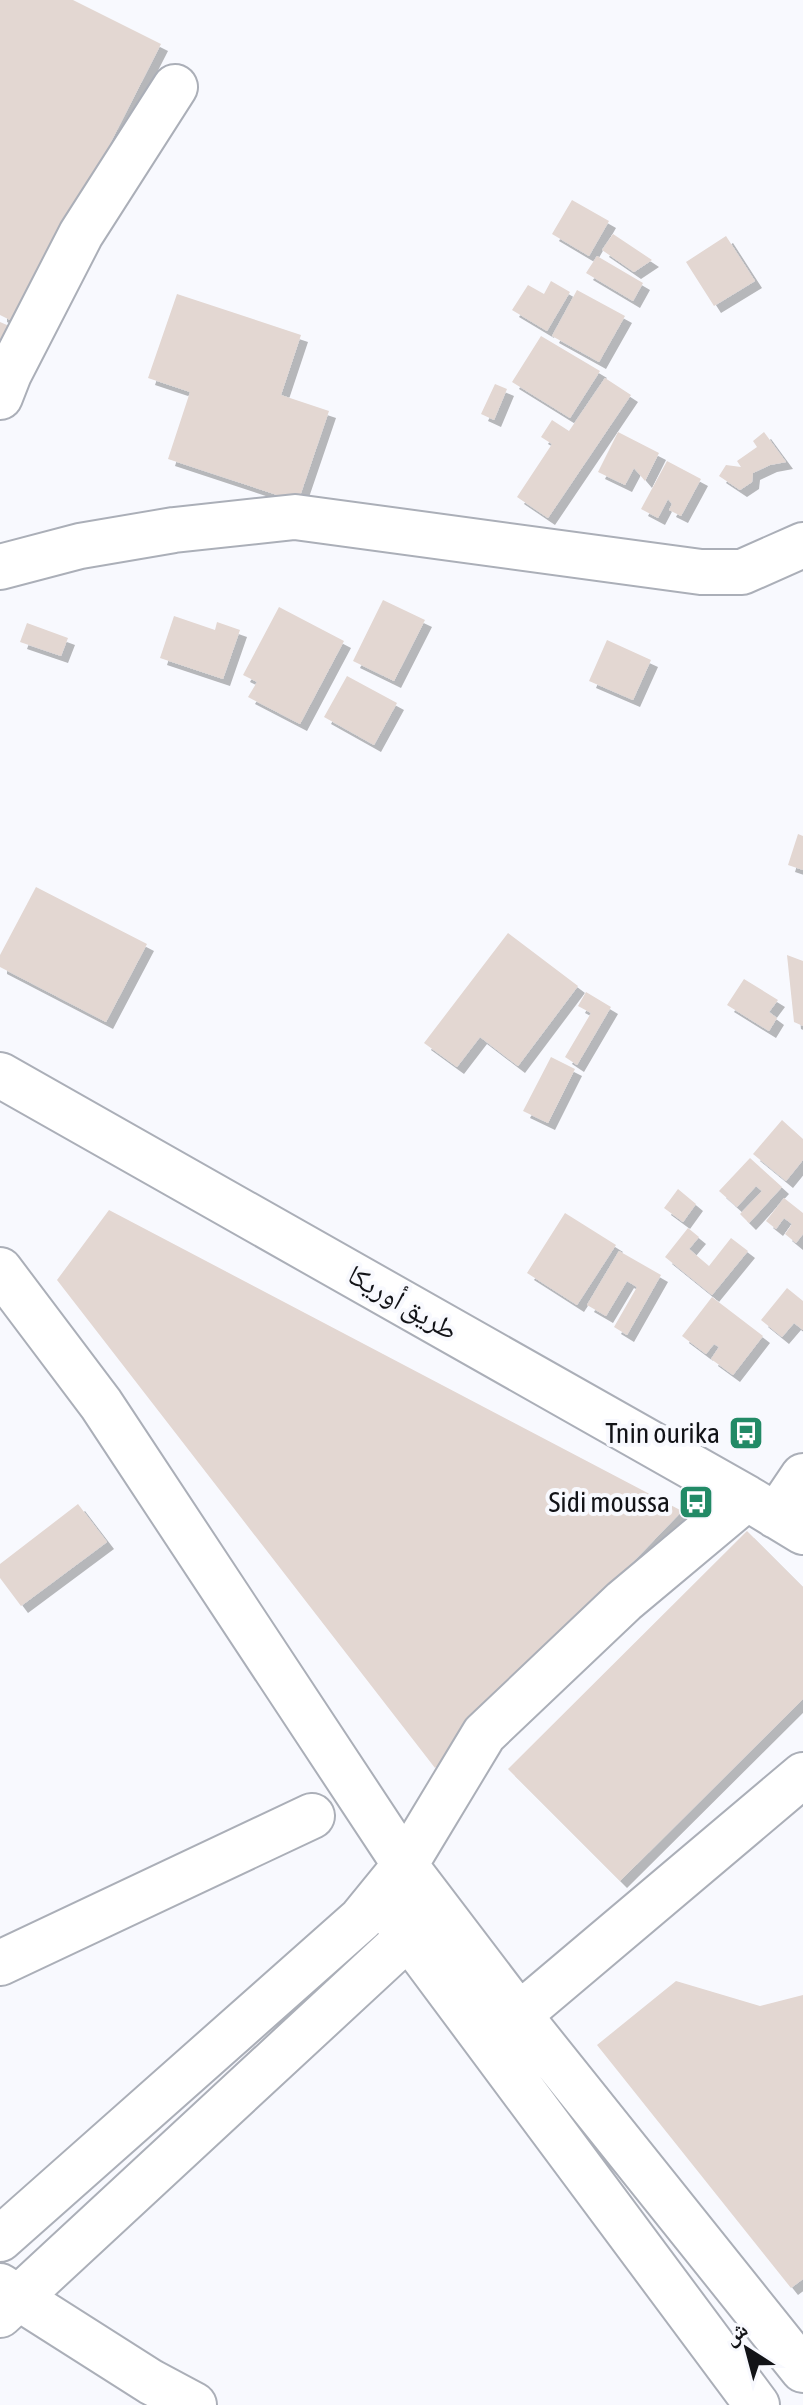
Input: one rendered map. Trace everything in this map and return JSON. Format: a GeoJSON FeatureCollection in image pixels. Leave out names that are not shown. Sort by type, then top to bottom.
{"type":"FeatureCollection","features":[{"type":"Feature","properties":{"kind":"street"},"geometry":{"type":"LineString","coordinates":[[0,397],[81,234],[175,87]]}},
{"type":"Feature","properties":{"kind":"street"},"geometry":{"type":"LineString","coordinates":[[0,567],[80,546],[143,535],[295,517],[701,572],[742,572],[800,554]]}},
{"type":"Feature","properties":{"kind":"street","name":"طريق أوريكا"},"geometry":{"type":"LineString","coordinates":[[0,1075],[775,1515]]}},
{"type":"Feature","properties":{"kind":"street"},"geometry":{"type":"LineString","coordinates":[[0,1270],[13,1314],[101,1404],[392,1881],[519,2015],[798,2363],[752,2399],[409,1936],[392,1881]]}},
{"type":"Feature","properties":{"kind":"street"},"geometry":{"type":"LineString","coordinates":[[0,2239],[361,1919],[392,1881],[484,1734],[624,1601],[775,1515],[803,1476]]}},
{"type":"Feature","properties":{"kind":"street"},"geometry":{"type":"LineString","coordinates":[[519,2015],[803,1775]]}},
{"type":"Feature","properties":{"kind":"street"},"geometry":{"type":"LineString","coordinates":[[0,1963],[312,1816]]}},
{"type":"Feature","properties":{"kind":"street"},"geometry":{"type":"LineString","coordinates":[[194,2405],[145,2394],[6,2299],[409,1936]]}},
{"type":"Feature","properties":{"kind":"building"},"geometry":{"type":"Polygon","coordinates":[[[0,0],[73,0],[161,44],[18,324],[0,315],[0,0]]]}},
{"type":"Feature","properties":{"kind":"building"},"geometry":{"type":"Polygon","coordinates":[[[572,200],[609,221],[589,256],[552,234],[572,200]]]}},
{"type":"Feature","properties":{"kind":"building"},"geometry":{"type":"Polygon","coordinates":[[[613,234],[652,260],[634,272],[602,250],[613,234]]]}},
{"type":"Feature","properties":{"kind":"building"},"geometry":{"type":"Polygon","coordinates":[[[726,236],[755,281],[714,306],[686,262],[726,236]]]}},
{"type":"Feature","properties":{"kind":"building"},"geometry":{"type":"Polygon","coordinates":[[[597,256],[643,283],[633,301],[586,273],[597,256]]]}},
{"type":"Feature","properties":{"kind":"building"},"geometry":{"type":"Polygon","coordinates":[[[551,281],[570,292],[547,331],[512,310],[528,285],[544,294],[551,281]]]}},
{"type":"Feature","properties":{"kind":"building"},"geometry":{"type":"Polygon","coordinates":[[[577,290],[625,316],[599,362],[552,336],[577,290]]]}},
{"type":"Feature","properties":{"kind":"building"},"geometry":{"type":"Polygon","coordinates":[[[177,294],[301,335],[281,395],[329,411],[298,502],[168,459],[190,392],[148,378],[177,294]]]}},
{"type":"Feature","properties":{"kind":"building"},"geometry":{"type":"Polygon","coordinates":[[[0,322],[14,328],[0,361],[0,322]]]}},
{"type":"Feature","properties":{"kind":"building"},"geometry":{"type":"Polygon","coordinates":[[[541,336],[600,371],[570,418],[512,382],[541,336]]]}},
{"type":"Feature","properties":{"kind":"building"},"geometry":{"type":"Polygon","coordinates":[[[605,378],[631,395],[548,518],[517,497],[552,444],[541,437],[552,420],[569,431],[605,378]]]}},
{"type":"Feature","properties":{"kind":"building"},"geometry":{"type":"Polygon","coordinates":[[[495,384],[507,389],[494,420],[481,414],[495,384]]]}},
{"type":"Feature","properties":{"kind":"building"},"geometry":{"type":"Polygon","coordinates":[[[618,432],[659,453],[645,481],[634,468],[625,485],[598,472],[618,432]]]}},
{"type":"Feature","properties":{"kind":"building"},"geometry":{"type":"Polygon","coordinates":[[[764,432],[786,462],[753,473],[752,482],[740,490],[719,476],[726,465],[741,467],[737,461],[757,447],[753,441],[764,432]]]}},
{"type":"Feature","properties":{"kind":"building"},"geometry":{"type":"Polygon","coordinates":[[[667,461],[701,479],[681,516],[669,510],[672,504],[668,499],[658,518],[641,509],[667,461]]]}},
{"type":"Feature","properties":{"kind":"building"},"geometry":{"type":"Polygon","coordinates":[[[383,600],[425,620],[394,681],[353,661],[383,600]]]}},
{"type":"Feature","properties":{"kind":"building"},"geometry":{"type":"Polygon","coordinates":[[[279,607],[344,641],[300,724],[248,697],[257,682],[243,675],[279,607]]]}},
{"type":"Feature","properties":{"kind":"building"},"geometry":{"type":"Polygon","coordinates":[[[174,616],[215,630],[217,622],[240,630],[223,679],[160,658],[174,616]]]}},
{"type":"Feature","properties":{"kind":"building"},"geometry":{"type":"Polygon","coordinates":[[[27,623],[68,638],[61,656],[20,642],[27,623]]]}},
{"type":"Feature","properties":{"kind":"building"},"geometry":{"type":"Polygon","coordinates":[[[607,640],[651,660],[633,700],[589,681],[607,640]]]}},
{"type":"Feature","properties":{"kind":"building"},"geometry":{"type":"Polygon","coordinates":[[[347,676],[397,703],[374,745],[324,717],[347,676]]]}},
{"type":"Feature","properties":{"kind":"building"},"geometry":{"type":"Polygon","coordinates":[[[798,834],[803,836],[803,870],[788,865],[798,834]]]}},
{"type":"Feature","properties":{"kind":"building"},"geometry":{"type":"Polygon","coordinates":[[[36,887],[147,944],[106,1022],[0,967],[0,955],[36,887]]]}},
{"type":"Feature","properties":{"kind":"building"},"geometry":{"type":"Polygon","coordinates":[[[508,933],[578,986],[518,1066],[480,1037],[457,1067],[424,1043],[508,933]]]}},
{"type":"Feature","properties":{"kind":"building"},"geometry":{"type":"Polygon","coordinates":[[[787,955],[803,961],[803,1026],[794,1022],[787,955]]]}},
{"type":"Feature","properties":{"kind":"building"},"geometry":{"type":"Polygon","coordinates":[[[744,979],[778,1000],[769,1012],[777,1018],[769,1031],[727,1005],[744,979]]]}},
{"type":"Feature","properties":{"kind":"building"},"geometry":{"type":"Polygon","coordinates":[[[586,992],[611,1007],[577,1065],[565,1057],[591,1013],[578,1006],[586,992]]]}},
{"type":"Feature","properties":{"kind":"building"},"geometry":{"type":"Polygon","coordinates":[[[551,1057],[575,1069],[548,1123],[523,1111],[551,1057]]]}},
{"type":"Feature","properties":{"kind":"building"},"geometry":{"type":"Polygon","coordinates":[[[782,1120],[803,1139],[803,1160],[786,1181],[753,1154],[782,1120]]]}},
{"type":"Feature","properties":{"kind":"building"},"geometry":{"type":"Polygon","coordinates":[[[750,1158],[782,1187],[749,1223],[740,1214],[762,1191],[756,1186],[737,1207],[719,1191],[750,1158]]]}},
{"type":"Feature","properties":{"kind":"building"},"geometry":{"type":"Polygon","coordinates":[[[678,1189],[696,1204],[683,1222],[664,1208],[678,1189]]]}},
{"type":"Feature","properties":{"kind":"building"},"geometry":{"type":"Polygon","coordinates":[[[784,1198],[803,1213],[803,1234],[796,1243],[785,1234],[792,1224],[784,1218],[776,1229],[766,1221],[784,1198]]]}},
{"type":"Feature","properties":{"kind":"building"},"geometry":{"type":"Polygon","coordinates":[[[109,1210],[682,1511],[435,1768],[57,1280],[109,1210]]]}},
{"type":"Feature","properties":{"kind":"building"},"geometry":{"type":"Polygon","coordinates":[[[565,1213],[616,1245],[577,1305],[527,1273],[565,1213]]]}},
{"type":"Feature","properties":{"kind":"building"},"geometry":{"type":"Polygon","coordinates":[[[688,1228],[699,1237],[689,1249],[709,1266],[731,1238],[748,1251],[712,1295],[665,1257],[688,1228]]]}},
{"type":"Feature","properties":{"kind":"building"},"geometry":{"type":"Polygon","coordinates":[[[619,1251],[661,1275],[627,1335],[614,1327],[637,1287],[627,1281],[606,1316],[587,1305],[619,1251]]]}},
{"type":"Feature","properties":{"kind":"building"},"geometry":{"type":"Polygon","coordinates":[[[787,1288],[803,1301],[803,1330],[794,1323],[782,1337],[761,1320],[787,1288]]]}},
{"type":"Feature","properties":{"kind":"building"},"geometry":{"type":"Polygon","coordinates":[[[712,1297],[763,1336],[733,1375],[711,1359],[719,1347],[714,1344],[706,1354],[682,1336],[712,1297]]]}},
{"type":"Feature","properties":{"kind":"building"},"geometry":{"type":"Polygon","coordinates":[[[78,1504],[107,1542],[21,1606],[0,1578],[0,1564],[78,1504]]]}},
{"type":"Feature","properties":{"kind":"building"},"geometry":{"type":"Polygon","coordinates":[[[747,1531],[803,1587],[803,1699],[620,1881],[508,1769],[747,1531]]]}},
{"type":"Feature","properties":{"kind":"building"},"geometry":{"type":"Polygon","coordinates":[[[676,1981],[760,2006],[803,1995],[803,2279],[791,2288],[597,2045],[676,1981]]]}},
{"type":"Feature","properties":{"kind":"place","name":"Tnin ourika"},"geometry":{"type":"Point","coordinates":[746,1433]}},
{"type":"Feature","properties":{"kind":"place","name":"Sidi moussa"},"geometry":{"type":"Point","coordinates":[696,1502]}}]}
